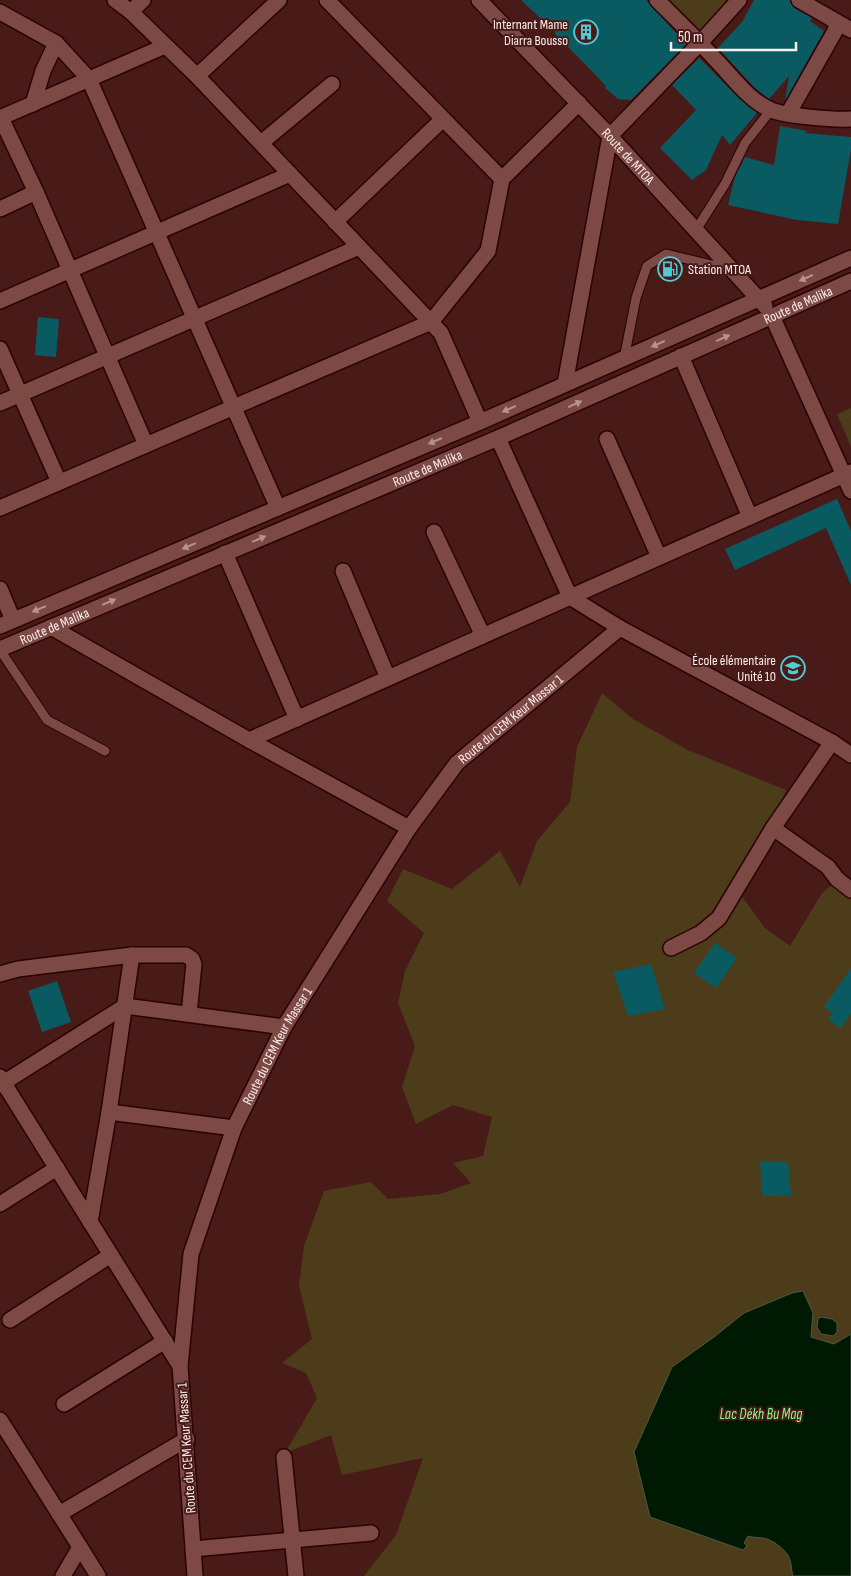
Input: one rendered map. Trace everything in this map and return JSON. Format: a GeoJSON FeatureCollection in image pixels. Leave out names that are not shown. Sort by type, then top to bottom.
{"type":"FeatureCollection","features":[{"type":"Feature","properties":{"kind":"street"},"geometry":{"type":"LineString","coordinates":[[116,0],[131,12],[197,76],[441,333],[480,422]]}},
{"type":"Feature","properties":{"kind":"street"},"geometry":{"type":"LineString","coordinates":[[131,12],[143,0]]}},
{"type":"Feature","properties":{"kind":"street"},"geometry":{"type":"LineString","coordinates":[[197,76],[279,0]]}},
{"type":"Feature","properties":{"kind":"street"},"geometry":{"type":"LineString","coordinates":[[327,0],[502,179]]}},
{"type":"Feature","properties":{"kind":"street","name":"Route de MTOA"},"geometry":{"type":"LineString","coordinates":[[479,0],[610,136],[759,299],[772,316],[847,473],[851,491]]}},
{"type":"Feature","properties":{"kind":"street"},"geometry":{"type":"LineString","coordinates":[[657,0],[747,92],[771,110],[831,119],[851,119]]}},
{"type":"Feature","properties":{"kind":"street"},"geometry":{"type":"LineString","coordinates":[[566,384],[610,136],[739,0]]}},
{"type":"Feature","properties":{"kind":"street"},"geometry":{"type":"LineString","coordinates":[[799,0],[851,30]]}},
{"type":"Feature","properties":{"kind":"street"},"geometry":{"type":"LineString","coordinates":[[0,12],[56,43],[89,79],[278,508]]}},
{"type":"Feature","properties":{"kind":"street"},"geometry":{"type":"LineString","coordinates":[[788,114],[835,31],[837,22]]}},
{"type":"Feature","properties":{"kind":"street"},"geometry":{"type":"LineString","coordinates":[[33,104],[43,71],[56,43]]}},
{"type":"Feature","properties":{"kind":"street"},"geometry":{"type":"LineString","coordinates":[[146,445],[36,192],[0,118],[165,46]]}},
{"type":"Feature","properties":{"kind":"street"},"geometry":{"type":"LineString","coordinates":[[261,144],[332,84]]}},
{"type":"Feature","properties":{"kind":"street"},"geometry":{"type":"LineString","coordinates":[[0,508],[431,322],[488,251],[502,179],[579,103]]}},
{"type":"Feature","properties":{"kind":"street"},"geometry":{"type":"LineString","coordinates":[[335,222],[443,119]]}},
{"type":"Feature","properties":{"kind":"street"},"geometry":{"type":"LineString","coordinates":[[0,301],[290,174]]}},
{"type":"Feature","properties":{"kind":"street"},"geometry":{"type":"LineString","coordinates":[[0,209],[36,192]]}},
{"type":"Feature","properties":{"kind":"street"},"geometry":{"type":"LineString","coordinates":[[0,403],[359,247]]}},
{"type":"Feature","properties":{"kind":"street","name":"Route de Malika"},"geometry":{"type":"LineString","coordinates":[[6,623],[480,422],[851,258]]}},
{"type":"Feature","properties":{"kind":"street","name":"Route de Malika"},"geometry":{"type":"LineString","coordinates":[[0,649],[498,438],[851,281]]}},
{"type":"Feature","properties":{"kind":"street"},"geometry":{"type":"LineString","coordinates":[[0,349],[59,482]]}},
{"type":"Feature","properties":{"kind":"street"},"geometry":{"type":"LineString","coordinates":[[681,356],[750,517]]}},
{"type":"Feature","properties":{"kind":"street"},"geometry":{"type":"LineString","coordinates":[[498,438],[570,597],[620,628],[851,754]]}},
{"type":"Feature","properties":{"kind":"street"},"geometry":{"type":"LineString","coordinates":[[607,439],[659,557]]}},
{"type":"Feature","properties":{"kind":"street"},"geometry":{"type":"LineString","coordinates":[[249,740],[847,473]]}},
{"type":"Feature","properties":{"kind":"street"},"geometry":{"type":"LineString","coordinates":[[434,532],[483,636]]}},
{"type":"Feature","properties":{"kind":"street"},"geometry":{"type":"LineString","coordinates":[[225,553],[296,719]]}},
{"type":"Feature","properties":{"kind":"street"},"geometry":{"type":"LineString","coordinates":[[343,572],[388,678]]}},
{"type":"Feature","properties":{"kind":"street"},"geometry":{"type":"LineString","coordinates":[[0,589],[6,623]]}},
{"type":"Feature","properties":{"kind":"street"},"geometry":{"type":"LineString","coordinates":[[51,627],[249,740],[409,828]]}},
{"type":"Feature","properties":{"kind":"street","name":"Route du CEM Keur Massar 1"},"geometry":{"type":"LineString","coordinates":[[195,1576],[187,1439],[180,1366],[191,1254],[234,1128],[284,1027],[409,828],[457,763],[620,628]]}},
{"type":"Feature","properties":{"kind":"street"},"geometry":{"type":"LineString","coordinates":[[671,948],[701,933],[719,918],[773,828],[832,742]]}},
{"type":"Feature","properties":{"kind":"street"},"geometry":{"type":"LineString","coordinates":[[773,828],[828,867],[837,879],[851,890]]}},
{"type":"Feature","properties":{"kind":"street"},"geometry":{"type":"LineString","coordinates":[[0,974],[18,969],[132,955],[189,956],[194,964],[189,1014]]}},
{"type":"Feature","properties":{"kind":"street"},"geometry":{"type":"LineString","coordinates":[[90,1222],[109,1112],[132,955]]}},
{"type":"Feature","properties":{"kind":"street"},"geometry":{"type":"LineString","coordinates":[[180,1366],[57,1168],[1,1082],[125,1006],[284,1027]]}},
{"type":"Feature","properties":{"kind":"street"},"geometry":{"type":"LineString","coordinates":[[109,1112],[234,1128]]}},
{"type":"Feature","properties":{"kind":"street"},"geometry":{"type":"LineString","coordinates":[[0,1204],[57,1168]]}},
{"type":"Feature","properties":{"kind":"street"},"geometry":{"type":"LineString","coordinates":[[10,1320],[111,1255]]}},
{"type":"Feature","properties":{"kind":"street"},"geometry":{"type":"LineString","coordinates":[[64,1404],[165,1342]]}},
{"type":"Feature","properties":{"kind":"street"},"geometry":{"type":"LineString","coordinates":[[0,1420],[98,1576]]}},
{"type":"Feature","properties":{"kind":"street"},"geometry":{"type":"LineString","coordinates":[[59,1514],[187,1439]]}},
{"type":"Feature","properties":{"kind":"street"},"geometry":{"type":"LineString","coordinates":[[284,1457],[296,1576]]}},
{"type":"Feature","properties":{"kind":"street"},"geometry":{"type":"LineString","coordinates":[[194,1549],[372,1533]]}},
{"type":"Feature","properties":{"kind":"street"},"geometry":{"type":"LineString","coordinates":[[63,1576],[80,1548]]}},
{"type":"Feature","properties":{"kind":"lane"},"geometry":{"type":"LineString","coordinates":[[696,230],[725,184],[745,143],[771,110]]}},
{"type":"Feature","properties":{"kind":"lane"},"geometry":{"type":"LineString","coordinates":[[624,359],[636,298],[647,266],[666,254],[732,270]]}},
{"type":"Feature","properties":{"kind":"lane"},"geometry":{"type":"LineString","coordinates":[[0,649],[48,720],[105,750]]}},
{"type":"Feature","properties":{"kind":"shaded area"},"geometry":{"type":"Polygon","coordinates":[[[665,0],[727,0],[699,36],[665,0]]]}},
{"type":"Feature","properties":{"kind":"shaded area"},"geometry":{"type":"Polygon","coordinates":[[[851,408],[851,447],[837,414],[851,408]]]}},
{"type":"Feature","properties":{"kind":"shaded area"},"geometry":{"type":"Polygon","coordinates":[[[602,693],[633,719],[688,750],[786,790],[741,895],[765,928],[790,946],[822,893],[837,881],[851,889],[851,1576],[364,1576],[396,1535],[423,1458],[342,1475],[331,1435],[285,1453],[317,1398],[306,1373],[282,1363],[312,1339],[299,1286],[304,1246],[324,1191],[371,1182],[388,1199],[440,1194],[471,1183],[453,1163],[483,1156],[492,1117],[453,1105],[416,1124],[402,1087],[415,1046],[398,1003],[405,971],[424,933],[387,901],[403,869],[452,889],[500,851],[520,887],[537,841],[570,802],[577,747],[602,693]]]}},
{"type":"Feature","properties":{"kind":"water","name":"Lac Dékh Bu Mag"},"geometry":{"type":"Polygon","coordinates":[[[803,1291],[813,1313],[811,1337],[834,1344],[851,1334],[851,1576],[793,1576],[789,1557],[779,1546],[767,1539],[748,1536],[744,1543],[747,1546],[743,1550],[650,1517],[634,1452],[672,1367],[744,1313],[792,1293],[803,1291]]]}},
{"type":"Feature","properties":{"kind":"water"},"geometry":{"type":"Polygon","coordinates":[[[821,1317],[832,1319],[837,1323],[837,1332],[833,1336],[821,1334],[817,1327],[818,1319],[821,1317]]]}},
{"type":"Feature","properties":{"kind":"building"},"geometry":{"type":"Polygon","coordinates":[[[521,0],[646,0],[686,44],[631,100],[618,99],[605,88],[606,86],[556,33],[521,0]]]}},
{"type":"Feature","properties":{"kind":"building"},"geometry":{"type":"Polygon","coordinates":[[[754,0],[790,0],[794,8],[812,18],[810,21],[824,31],[785,101],[789,76],[769,99],[754,87],[718,48],[742,22],[754,0]]]}},
{"type":"Feature","properties":{"kind":"building"},"geometry":{"type":"Polygon","coordinates":[[[699,58],[741,100],[757,113],[730,145],[722,135],[706,170],[692,180],[660,148],[696,110],[672,85],[699,58]]]}},
{"type":"Feature","properties":{"kind":"building"},"geometry":{"type":"Polygon","coordinates":[[[780,126],[808,131],[805,133],[851,137],[851,149],[838,224],[797,220],[728,205],[735,177],[745,157],[774,165],[780,126]]]}},
{"type":"Feature","properties":{"kind":"building"},"geometry":{"type":"Polygon","coordinates":[[[38,317],[59,319],[56,357],[35,355],[38,317]]]}},
{"type":"Feature","properties":{"kind":"building"},"geometry":{"type":"Polygon","coordinates":[[[837,499],[851,531],[851,585],[826,528],[735,570],[725,549],[837,499]]]}},
{"type":"Feature","properties":{"kind":"building"},"geometry":{"type":"Polygon","coordinates":[[[715,943],[737,958],[716,988],[694,973],[715,943]]]}},
{"type":"Feature","properties":{"kind":"building"},"geometry":{"type":"Polygon","coordinates":[[[651,964],[665,1009],[628,1016],[613,972],[651,964]]]}},
{"type":"Feature","properties":{"kind":"building"},"geometry":{"type":"Polygon","coordinates":[[[851,968],[851,1013],[841,1028],[828,1019],[833,1013],[824,1007],[851,968]]]}},
{"type":"Feature","properties":{"kind":"building"},"geometry":{"type":"Polygon","coordinates":[[[57,981],[71,1022],[42,1032],[28,991],[57,981]]]}},
{"type":"Feature","properties":{"kind":"building"},"geometry":{"type":"Polygon","coordinates":[[[760,1161],[788,1162],[791,1195],[762,1196],[760,1161]]]}},
{"type":"Feature","properties":{"kind":"place","name":"Internant Mame Diarra Bousso"},"geometry":{"type":"Point","coordinates":[586,32]}},
{"type":"Feature","properties":{"kind":"place","name":"Station MTOA"},"geometry":{"type":"Point","coordinates":[670,269]}},
{"type":"Feature","properties":{"kind":"place","name":"École élémentaire Unité 10"},"geometry":{"type":"Point","coordinates":[793,668]}}]}
